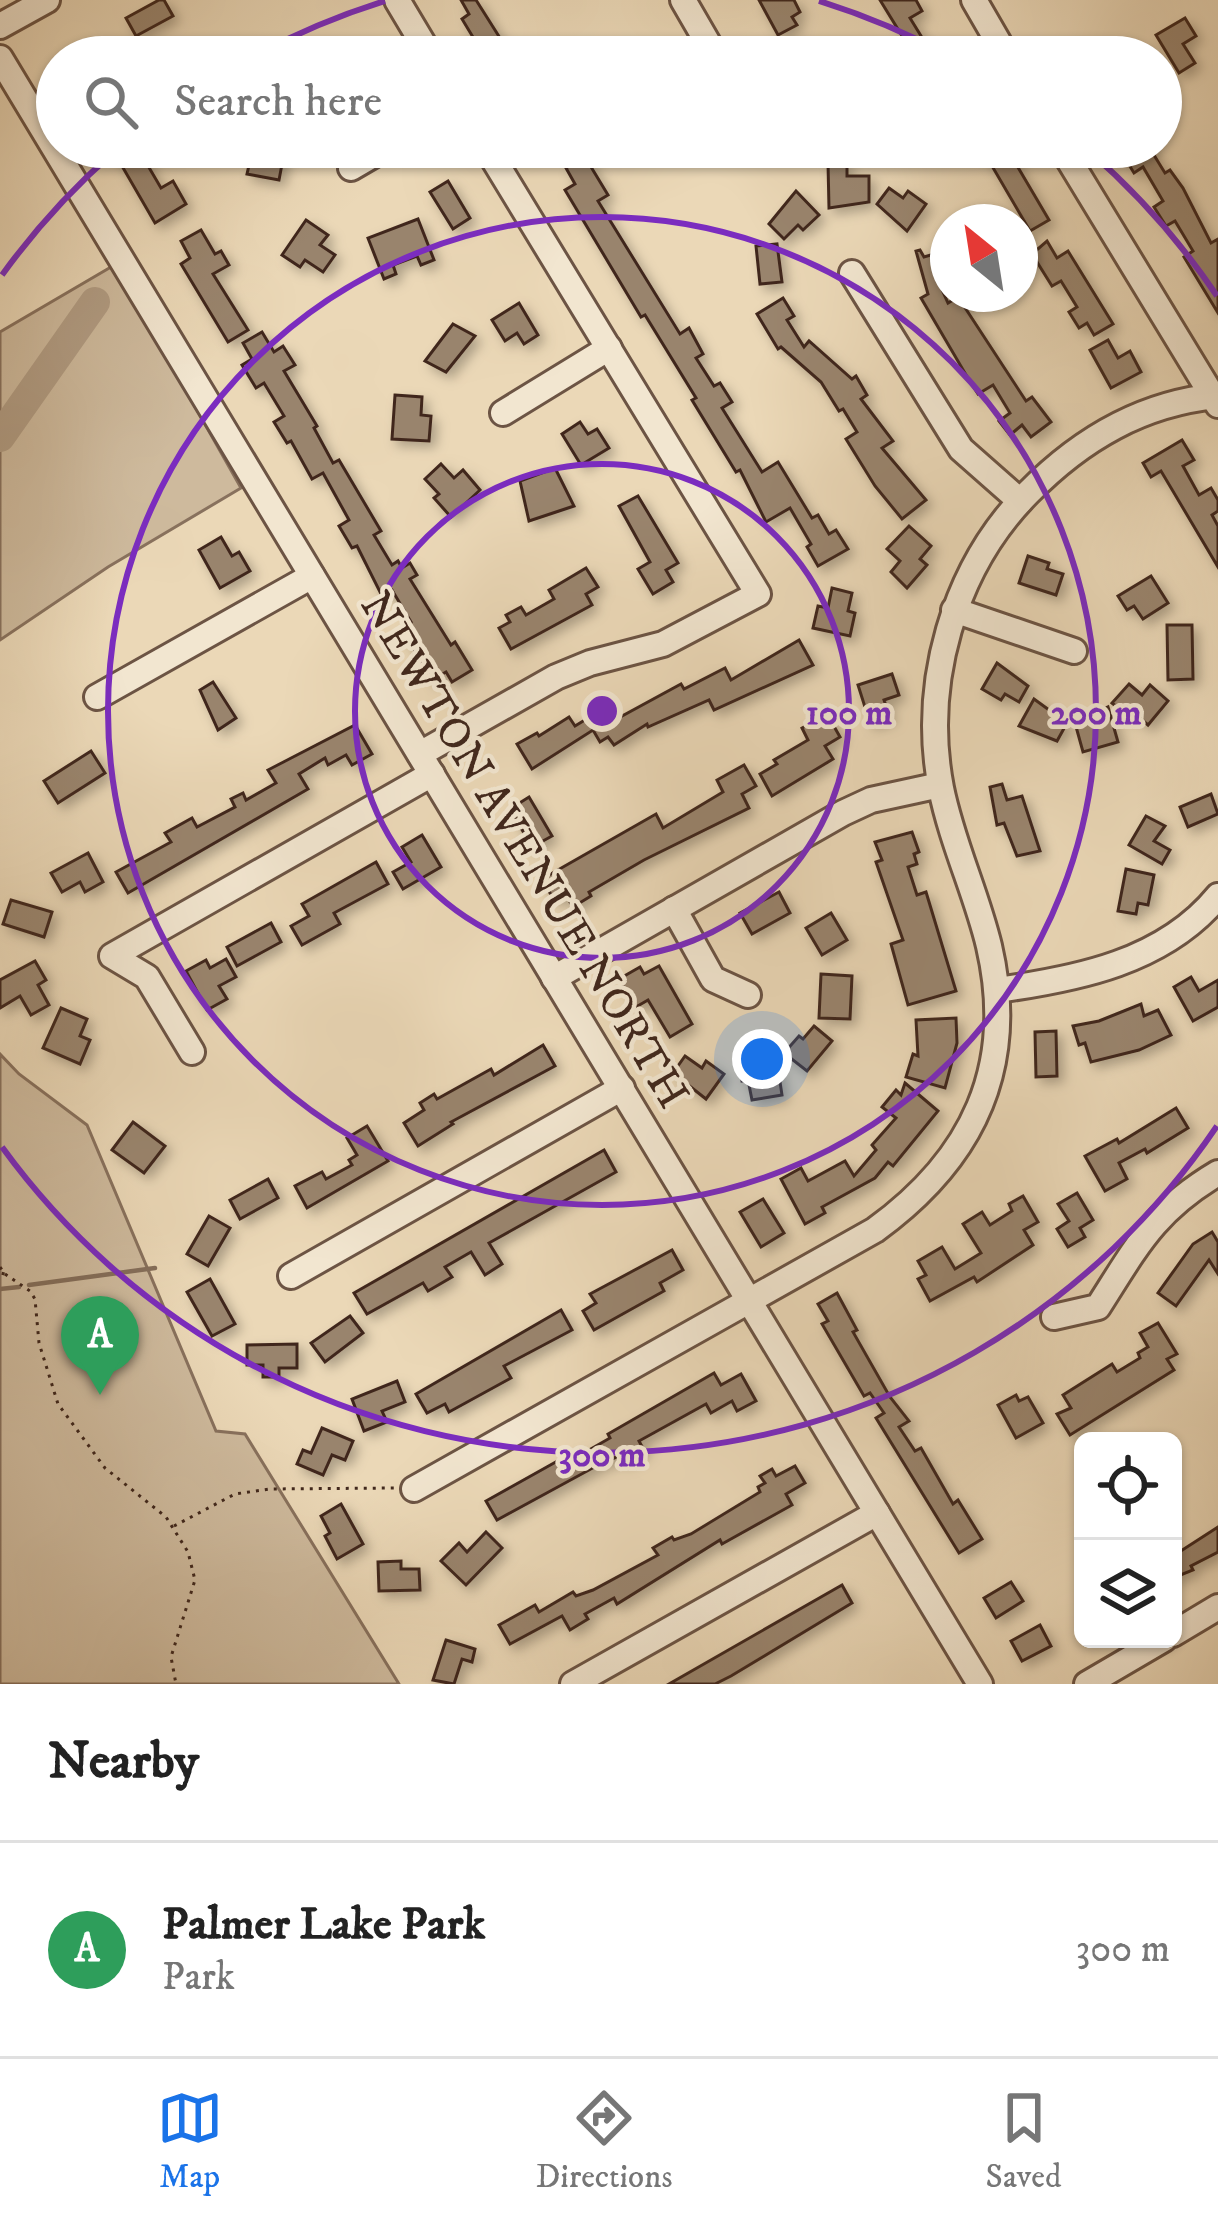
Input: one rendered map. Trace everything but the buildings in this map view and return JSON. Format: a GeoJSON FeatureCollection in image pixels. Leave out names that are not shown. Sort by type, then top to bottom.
{"type":"FeatureCollection","features":[{"type":"Feature","properties":{"kind":"street"},"geometry":{"type":"LineString","coordinates":[[0,26],[47,0]]}},
{"type":"Feature","properties":{"kind":"street"},"geometry":{"type":"LineString","coordinates":[[397,0],[418,36]]}},
{"type":"Feature","properties":{"kind":"street"},"geometry":{"type":"LineString","coordinates":[[682,0],[703,36]]}},
{"type":"Feature","properties":{"kind":"street"},"geometry":{"type":"LineString","coordinates":[[974,0],[995,36]]}},
{"type":"Feature","properties":{"kind":"street","name":"NEWTON AVENUE NORTH"},"geometry":{"type":"LineString","coordinates":[[0,58],[36,118]]}},
{"type":"Feature","properties":{"kind":"street","name":"NEWTON AVENUE NORTH"},"geometry":{"type":"LineString","coordinates":[[66,168],[980,1684]]}},
{"type":"Feature","properties":{"kind":"street"},"geometry":{"type":"LineString","coordinates":[[192,1052],[147,977],[112,956],[426,764],[556,677],[663,644],[758,594],[499,168]]}},
{"type":"Feature","properties":{"kind":"street"},"geometry":{"type":"LineString","coordinates":[[1074,168],[1216,399]]}},
{"type":"Feature","properties":{"kind":"street"},"geometry":{"type":"LineString","coordinates":[[852,273],[961,449],[1020,501]]}},
{"type":"Feature","properties":{"kind":"street"},"geometry":{"type":"LineString","coordinates":[[503,413],[609,348]]}},
{"type":"Feature","properties":{"kind":"street"},"geometry":{"type":"LineString","coordinates":[[414,1489],[875,1230],[938,1176],[981,1106],[993,1066],[997,990],[988,942],[940,785],[937,682],[954,610],[988,542],[1053,467],[1144,411],[1182,399],[1216,399]]}},
{"type":"Feature","properties":{"kind":"street"},"geometry":{"type":"LineString","coordinates":[[98,697],[312,576]]}},
{"type":"Feature","properties":{"kind":"street"},"geometry":{"type":"LineString","coordinates":[[954,610],[1074,651]]}},
{"type":"Feature","properties":{"kind":"street"},"geometry":{"type":"LineString","coordinates":[[554,978],[857,806],[940,785]]}},
{"type":"Feature","properties":{"kind":"street"},"geometry":{"type":"LineString","coordinates":[[997,990],[1111,968],[1199,920],[1218,896]]}},
{"type":"Feature","properties":{"kind":"street"},"geometry":{"type":"LineString","coordinates":[[674,909],[713,979],[748,995]]}},
{"type":"Feature","properties":{"kind":"street"},"geometry":{"type":"LineString","coordinates":[[291,1276],[622,1088]]}},
{"type":"Feature","properties":{"kind":"street"},"geometry":{"type":"LineString","coordinates":[[1054,1317],[1097,1307],[1147,1229],[1168,1206],[1218,1172]]}},
{"type":"Feature","properties":{"kind":"street"},"geometry":{"type":"LineString","coordinates":[[573,1684],[877,1513]]}},
{"type":"Feature","properties":{"kind":"street"},"geometry":{"type":"LineString","coordinates":[[1182,1629],[1218,1607]]}},
{"type":"Feature","properties":{"kind":"street"},"geometry":{"type":"LineString","coordinates":[[1087,1684],[1149,1648]]}},
{"type":"Feature","properties":{"kind":"path"},"geometry":{"type":"LineString","coordinates":[[2,1272],[35,1299],[39,1343],[58,1404],[110,1474],[174,1526],[195,1571],[171,1657],[176,1684]]}},
{"type":"Feature","properties":{"kind":"path"},"geometry":{"type":"LineString","coordinates":[[174,1526],[213,1503],[258,1490],[414,1489]]}},
{"type":"Feature","properties":{"kind":"shaded area"},"geometry":{"type":"Polygon","coordinates":[[[111,267],[241,488],[108,567],[0,640],[0,332],[111,267]]]}},
{"type":"Feature","properties":{"kind":"shaded area"},"geometry":{"type":"Polygon","coordinates":[[[0,1054],[87,1125],[216,1431],[245,1434],[399,1684],[0,1684],[0,1054]]]}},
{"type":"Feature","properties":{"kind":"waterway"},"geometry":{"type":"LineString","coordinates":[[0,437],[95,302]]}},
{"type":"Feature","properties":{"kind":"waterway"},"geometry":{"type":"LineString","coordinates":[[29,1285],[155,1268]]}},
{"type":"Feature","properties":{"kind":"waterway"},"geometry":{"type":"LineString","coordinates":[[0,1289],[19,1287]]}},
{"type":"Feature","properties":{"kind":"place","name":"Palmer Lake Park"},"geometry":{"type":"Point","coordinates":[100,1395]}}]}
